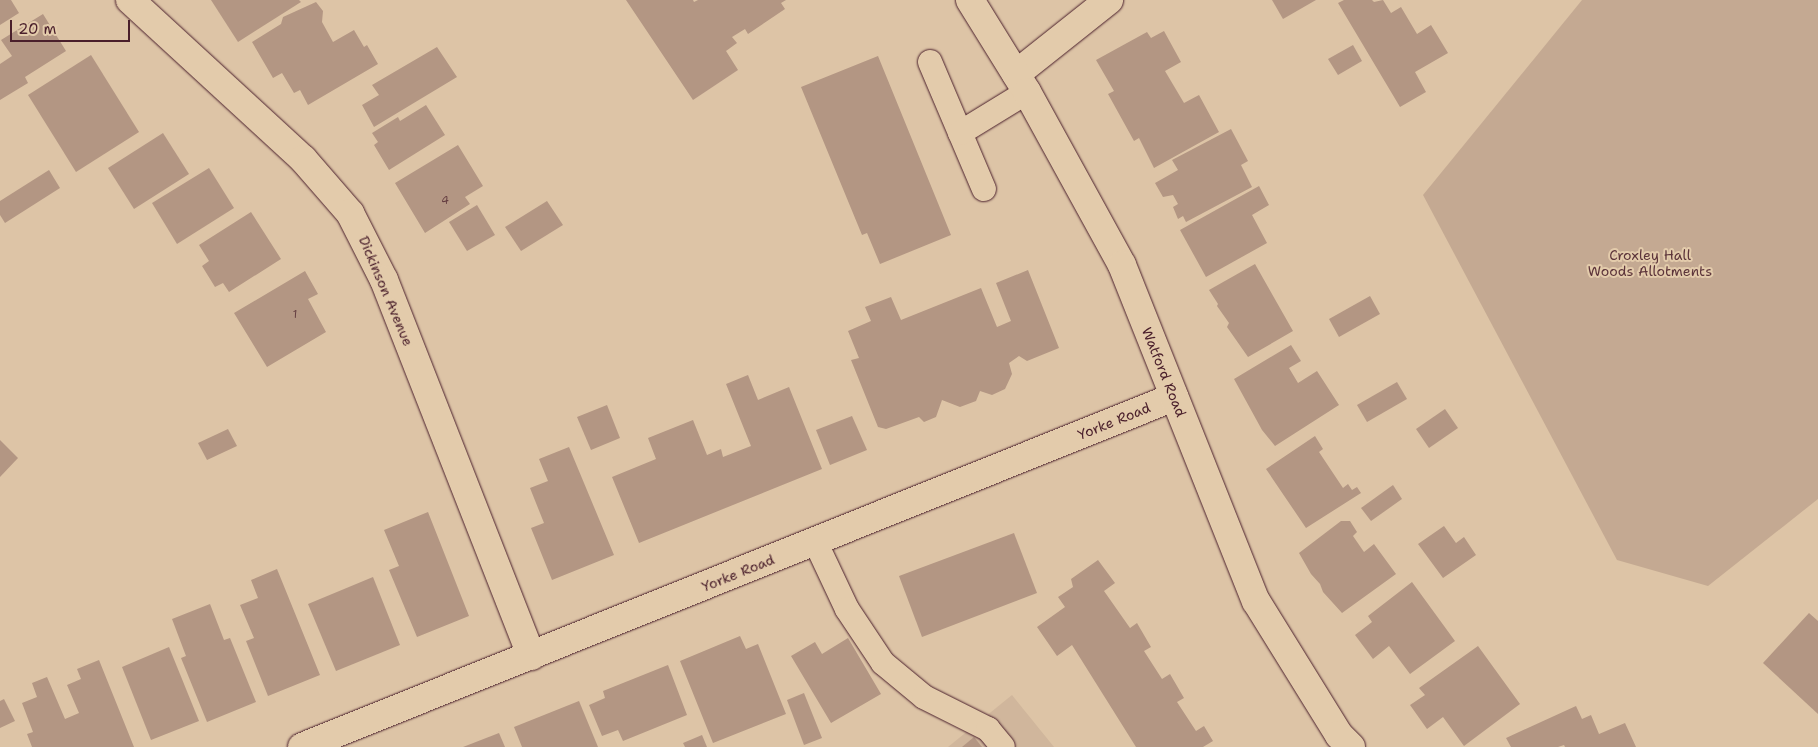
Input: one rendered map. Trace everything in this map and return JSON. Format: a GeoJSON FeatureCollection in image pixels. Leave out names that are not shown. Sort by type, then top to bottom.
{"type":"FeatureCollection","features":[{"type":"Feature","properties":{"kind":"street","name":"Dickinson Avenue"},"geometry":{"type":"LineString","coordinates":[[130,0],[303,159],[350,213],[384,280],[531,656]]}},
{"type":"Feature","properties":{"kind":"street","name":"Watford Road"},"geometry":{"type":"LineString","coordinates":[[970,0],[1022,83],[1122,265],[1256,601],[1339,735],[1351,747]]}},
{"type":"Feature","properties":{"kind":"street"},"geometry":{"type":"LineString","coordinates":[[1022,83],[1109,0]]}},
{"type":"Feature","properties":{"kind":"street","name":"Yorke Road"},"geometry":{"type":"LineString","coordinates":[[302,747],[1174,397]]}},
{"type":"Feature","properties":{"kind":"lane"},"geometry":{"type":"LineString","coordinates":[[930,62],[984,189]]}},
{"type":"Feature","properties":{"kind":"lane"},"geometry":{"type":"LineString","coordinates":[[960,133],[1022,83]]}},
{"type":"Feature","properties":{"kind":"lane"},"geometry":{"type":"LineString","coordinates":[[815,542],[847,610],[883,663],[924,698],[988,729],[1003,747]]}},
{"type":"Feature","properties":{"kind":"shaded area"},"geometry":{"type":"Polygon","coordinates":[[[1012,695],[1054,747],[948,747],[1012,695]]]}},
{"type":"Feature","properties":{"kind":"green space","name":"Croxley Hall Woods Allotments"},"geometry":{"type":"Polygon","coordinates":[[[1582,0],[1818,0],[1818,499],[1708,586],[1617,560],[1423,195],[1582,0]]]}},
{"type":"Feature","properties":{"kind":"building"},"geometry":{"type":"Polygon","coordinates":[[[0,0],[11,0],[19,13],[0,25],[0,0]]]}},
{"type":"Feature","properties":{"kind":"building"},"geometry":{"type":"Polygon","coordinates":[[[211,0],[299,0],[301,2],[238,42],[211,0]]]}},
{"type":"Feature","properties":{"kind":"building"},"geometry":{"type":"Polygon","coordinates":[[[626,0],[693,0],[694,2],[698,0],[786,0],[781,3],[785,9],[748,34],[745,29],[732,37],[737,43],[726,51],[738,70],[693,100],[626,0]]]}},
{"type":"Feature","properties":{"kind":"building"},"geometry":{"type":"Polygon","coordinates":[[[1272,0],[1316,0],[1283,19],[1272,0]]]}},
{"type":"Feature","properties":{"kind":"building"},"geometry":{"type":"Polygon","coordinates":[[[1344,0],[1372,0],[1374,2],[1383,0],[1391,13],[1401,7],[1417,34],[1431,25],[1448,53],[1415,72],[1426,92],[1400,107],[1338,3],[1344,0]]]}},
{"type":"Feature","properties":{"kind":"building"},"geometry":{"type":"Polygon","coordinates":[[[316,2],[323,11],[322,22],[333,42],[354,30],[364,47],[367,45],[378,64],[308,105],[300,90],[294,93],[282,73],[273,78],[252,42],[281,24],[283,17],[316,2]]]}},
{"type":"Feature","properties":{"kind":"building"},"geometry":{"type":"Polygon","coordinates":[[[43,14],[66,51],[25,77],[28,83],[0,100],[0,64],[12,56],[1,40],[43,14]]]}},
{"type":"Feature","properties":{"kind":"building"},"geometry":{"type":"Polygon","coordinates":[[[1164,31],[1181,62],[1165,71],[1184,103],[1199,95],[1219,132],[1154,168],[1139,138],[1134,141],[1108,94],[1114,91],[1096,60],[1147,32],[1151,38],[1164,31]]]}},
{"type":"Feature","properties":{"kind":"building"},"geometry":{"type":"Polygon","coordinates":[[[1353,45],[1362,61],[1338,75],[1328,59],[1353,45]]]}},
{"type":"Feature","properties":{"kind":"building"},"geometry":{"type":"Polygon","coordinates":[[[437,47],[457,77],[374,127],[362,105],[379,95],[372,85],[437,47]]]}},
{"type":"Feature","properties":{"kind":"building"},"geometry":{"type":"Polygon","coordinates":[[[91,55],[139,132],[76,172],[28,95],[91,55]]]}},
{"type":"Feature","properties":{"kind":"building"},"geometry":{"type":"Polygon","coordinates":[[[878,56],[951,235],[880,264],[867,233],[862,235],[801,87],[878,56]]]}},
{"type":"Feature","properties":{"kind":"building"},"geometry":{"type":"Polygon","coordinates":[[[426,105],[445,135],[389,170],[374,145],[378,142],[372,133],[398,117],[400,121],[426,105]]]}},
{"type":"Feature","properties":{"kind":"building"},"geometry":{"type":"Polygon","coordinates":[[[1231,129],[1248,161],[1241,165],[1252,187],[1186,222],[1183,216],[1178,219],[1173,207],[1178,204],[1173,195],[1163,197],[1155,183],[1178,170],[1172,160],[1231,129]]]}},
{"type":"Feature","properties":{"kind":"building"},"geometry":{"type":"Polygon","coordinates":[[[163,133],[189,174],[134,209],[108,168],[163,133]]]}},
{"type":"Feature","properties":{"kind":"building"},"geometry":{"type":"Polygon","coordinates":[[[458,145],[483,186],[465,197],[470,204],[425,233],[395,183],[458,145]]]}},
{"type":"Feature","properties":{"kind":"building"},"geometry":{"type":"Polygon","coordinates":[[[209,168],[234,208],[177,244],[152,203],[209,168]]]}},
{"type":"Feature","properties":{"kind":"building"},"geometry":{"type":"Polygon","coordinates":[[[49,170],[60,188],[5,223],[0,215],[0,201],[49,170]]]}},
{"type":"Feature","properties":{"kind":"building"},"geometry":{"type":"Polygon","coordinates":[[[1259,186],[1269,205],[1252,215],[1267,243],[1206,277],[1180,230],[1259,186]]]}},
{"type":"Feature","properties":{"kind":"building"},"geometry":{"type":"Polygon","coordinates":[[[547,201],[563,225],[521,251],[505,227],[547,201]]]}},
{"type":"Feature","properties":{"kind":"building"},"geometry":{"type":"Polygon","coordinates":[[[477,205],[495,235],[467,251],[449,222],[477,205]]]}},
{"type":"Feature","properties":{"kind":"building"},"geometry":{"type":"Polygon","coordinates":[[[251,212],[281,259],[229,292],[223,283],[215,287],[202,266],[209,261],[199,245],[251,212]]]}},
{"type":"Feature","properties":{"kind":"building"},"geometry":{"type":"Polygon","coordinates":[[[1255,264],[1293,331],[1248,357],[1227,327],[1229,323],[1209,290],[1255,264]]]}},
{"type":"Feature","properties":{"kind":"building"},"geometry":{"type":"Polygon","coordinates":[[[1028,270],[1059,348],[1027,361],[1019,356],[1009,363],[1012,374],[1005,389],[992,395],[980,391],[976,401],[960,407],[942,400],[936,417],[924,422],[919,417],[886,429],[878,427],[851,360],[859,358],[848,331],[871,321],[865,307],[891,297],[901,320],[981,288],[997,327],[1011,321],[996,283],[1028,270]]]}},
{"type":"Feature","properties":{"kind":"building"},"geometry":{"type":"Polygon","coordinates":[[[305,271],[318,294],[308,299],[326,332],[267,367],[234,313],[305,271]]]}},
{"type":"Feature","properties":{"kind":"building"},"geometry":{"type":"Polygon","coordinates":[[[1370,296],[1380,314],[1339,337],[1329,319],[1370,296]]]}},
{"type":"Feature","properties":{"kind":"building"},"geometry":{"type":"Polygon","coordinates":[[[1291,345],[1301,361],[1289,368],[1298,383],[1317,371],[1339,405],[1275,446],[1262,430],[1234,379],[1291,345]]]}},
{"type":"Feature","properties":{"kind":"building"},"geometry":{"type":"Polygon","coordinates":[[[748,375],[758,400],[789,387],[822,469],[639,543],[612,477],[656,459],[648,438],[693,420],[707,455],[721,449],[723,457],[751,446],[726,384],[748,375]]]}},
{"type":"Feature","properties":{"kind":"building"},"geometry":{"type":"Polygon","coordinates":[[[1397,382],[1407,399],[1367,422],[1357,405],[1397,382]]]}},
{"type":"Feature","properties":{"kind":"building"},"geometry":{"type":"Polygon","coordinates":[[[607,405],[620,438],[591,450],[577,417],[607,405]]]}},
{"type":"Feature","properties":{"kind":"building"},"geometry":{"type":"Polygon","coordinates":[[[1445,409],[1458,428],[1429,448],[1416,429],[1445,409]]]}},
{"type":"Feature","properties":{"kind":"building"},"geometry":{"type":"Polygon","coordinates":[[[852,416],[867,450],[830,465],[816,430],[852,416]]]}},
{"type":"Feature","properties":{"kind":"building"},"geometry":{"type":"Polygon","coordinates":[[[228,429],[237,446],[207,460],[198,443],[228,429]]]}},
{"type":"Feature","properties":{"kind":"building"},"geometry":{"type":"Polygon","coordinates":[[[1315,436],[1323,449],[1319,452],[1343,488],[1348,484],[1352,490],[1357,487],[1361,493],[1306,528],[1266,469],[1315,436]]]}},
{"type":"Feature","properties":{"kind":"building"},"geometry":{"type":"Polygon","coordinates":[[[0,440],[18,458],[0,477],[0,440]]]}},
{"type":"Feature","properties":{"kind":"building"},"geometry":{"type":"Polygon","coordinates":[[[569,447],[614,555],[552,580],[531,528],[544,523],[530,488],[548,481],[539,459],[569,447]]]}},
{"type":"Feature","properties":{"kind":"building"},"geometry":{"type":"Polygon","coordinates":[[[1393,485],[1402,499],[1371,521],[1361,508],[1393,485]]]}},
{"type":"Feature","properties":{"kind":"building"},"geometry":{"type":"Polygon","coordinates":[[[428,512],[469,616],[417,637],[389,570],[399,566],[384,530],[428,512]]]}},
{"type":"Feature","properties":{"kind":"building"},"geometry":{"type":"Polygon","coordinates":[[[1341,521],[1350,521],[1357,532],[1353,536],[1364,552],[1374,544],[1396,574],[1342,613],[1323,592],[1320,584],[1311,574],[1299,553],[1341,521]]]}},
{"type":"Feature","properties":{"kind":"building"},"geometry":{"type":"Polygon","coordinates":[[[1444,526],[1456,543],[1464,537],[1476,555],[1443,578],[1418,544],[1444,526]]]}},
{"type":"Feature","properties":{"kind":"building"},"geometry":{"type":"Polygon","coordinates":[[[1014,533],[1037,593],[922,637],[899,576],[1014,533]]]}},
{"type":"Feature","properties":{"kind":"building"},"geometry":{"type":"Polygon","coordinates":[[[1098,560],[1115,583],[1104,591],[1130,628],[1137,623],[1151,647],[1144,651],[1162,679],[1170,674],[1184,698],[1177,702],[1196,731],[1204,726],[1213,741],[1203,747],[1136,747],[1072,645],[1057,656],[1037,627],[1065,607],[1058,597],[1073,587],[1071,579],[1098,560]]]}},
{"type":"Feature","properties":{"kind":"building"},"geometry":{"type":"Polygon","coordinates":[[[277,569],[320,675],[268,696],[246,641],[254,638],[240,605],[258,598],[251,580],[277,569]]]}},
{"type":"Feature","properties":{"kind":"building"},"geometry":{"type":"Polygon","coordinates":[[[373,577],[400,645],[336,671],[308,604],[373,577]]]}},
{"type":"Feature","properties":{"kind":"building"},"geometry":{"type":"Polygon","coordinates":[[[1412,582],[1455,641],[1410,674],[1389,646],[1373,659],[1355,635],[1372,622],[1368,616],[1412,582]]]}},
{"type":"Feature","properties":{"kind":"building"},"geometry":{"type":"Polygon","coordinates":[[[210,604],[224,640],[230,638],[256,702],[207,722],[181,658],[186,656],[172,619],[210,604]]]}},
{"type":"Feature","properties":{"kind":"building"},"geometry":{"type":"Polygon","coordinates":[[[1809,613],[1818,621],[1818,714],[1763,663],[1809,613]]]}},
{"type":"Feature","properties":{"kind":"building"},"geometry":{"type":"Polygon","coordinates":[[[740,636],[746,649],[758,644],[786,714],[713,743],[680,661],[740,636]]]}},
{"type":"Feature","properties":{"kind":"building"},"geometry":{"type":"Polygon","coordinates":[[[848,638],[881,694],[831,723],[791,656],[815,642],[822,654],[848,638]]]}},
{"type":"Feature","properties":{"kind":"building"},"geometry":{"type":"Polygon","coordinates":[[[1478,646],[1520,704],[1464,746],[1443,717],[1427,729],[1410,705],[1425,695],[1419,688],[1478,646]]]}},
{"type":"Feature","properties":{"kind":"building"},"geometry":{"type":"Polygon","coordinates":[[[169,647],[199,721],[151,740],[122,667],[169,647]]]}},
{"type":"Feature","properties":{"kind":"building"},"geometry":{"type":"Polygon","coordinates":[[[99,660],[134,747],[32,747],[27,734],[33,732],[22,703],[37,697],[32,683],[47,677],[65,719],[79,713],[67,685],[81,679],[77,669],[99,660]]]}},
{"type":"Feature","properties":{"kind":"building"},"geometry":{"type":"Polygon","coordinates":[[[668,665],[687,715],[623,741],[618,730],[602,736],[589,705],[605,698],[603,691],[668,665]]]}},
{"type":"Feature","properties":{"kind":"building"},"geometry":{"type":"Polygon","coordinates":[[[804,693],[822,738],[804,745],[787,700],[804,693]]]}},
{"type":"Feature","properties":{"kind":"building"},"geometry":{"type":"Polygon","coordinates":[[[4,699],[15,721],[0,728],[0,701],[4,699]]]}},
{"type":"Feature","properties":{"kind":"building"},"geometry":{"type":"Polygon","coordinates":[[[579,701],[598,747],[522,747],[514,727],[579,701]]]}},
{"type":"Feature","properties":{"kind":"building"},"geometry":{"type":"Polygon","coordinates":[[[1576,706],[1582,719],[1591,715],[1599,734],[1625,723],[1636,747],[1565,747],[1564,745],[1558,747],[1511,747],[1506,738],[1576,706]]]}},
{"type":"Feature","properties":{"kind":"building"},"geometry":{"type":"Polygon","coordinates":[[[499,733],[505,747],[463,747],[499,733]]]}},
{"type":"Feature","properties":{"kind":"building"},"geometry":{"type":"Polygon","coordinates":[[[702,735],[707,747],[685,747],[683,743],[702,735]]]}},
{"type":"Feature","properties":{"kind":"building"},"geometry":{"type":"Polygon","coordinates":[[[974,737],[982,747],[962,747],[974,737]]]}}]}
